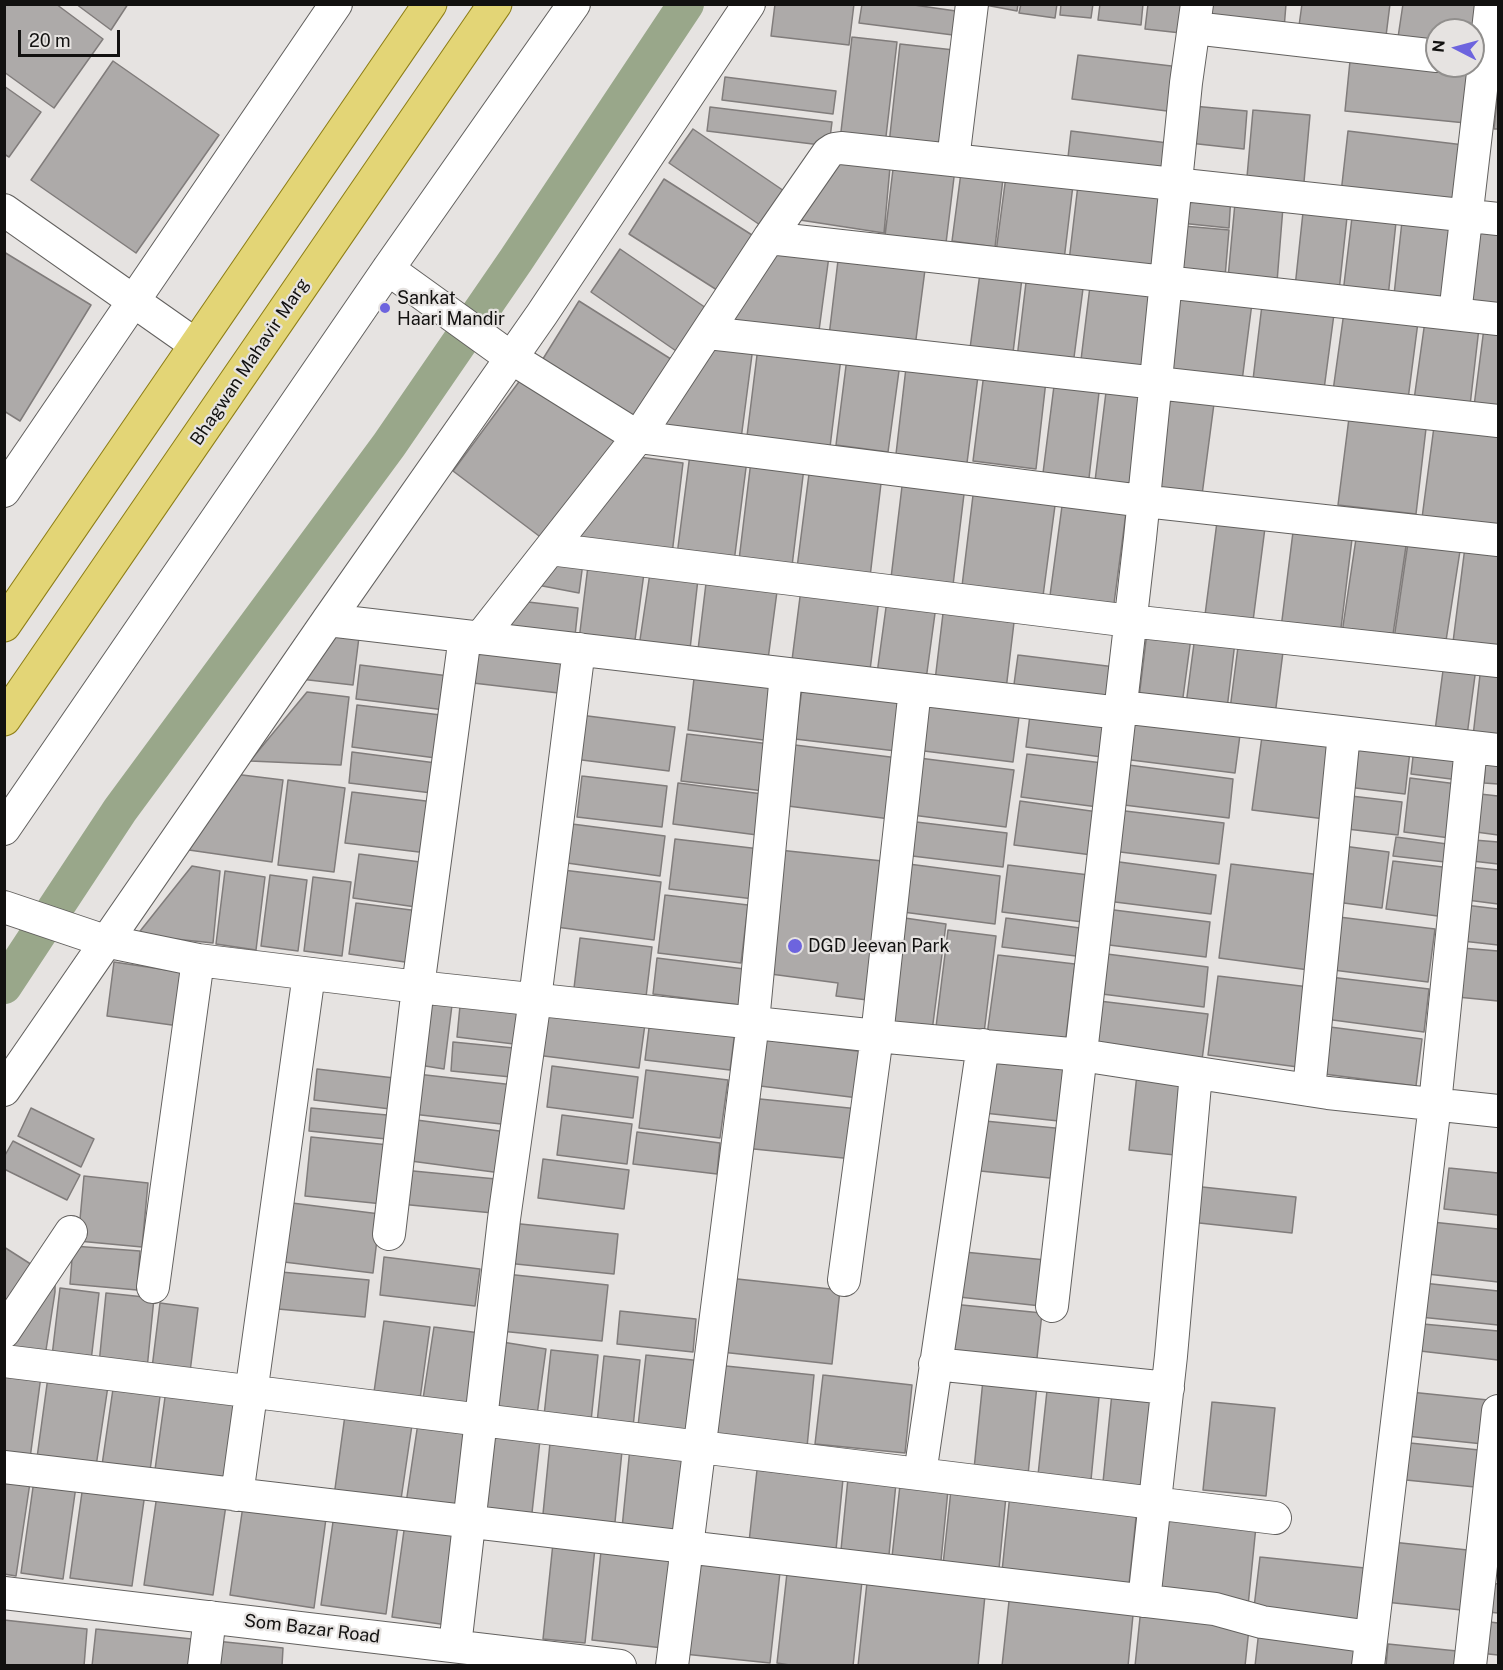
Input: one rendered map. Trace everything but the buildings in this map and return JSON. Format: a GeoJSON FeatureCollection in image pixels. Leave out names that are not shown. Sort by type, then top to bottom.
{"type":"FeatureCollection","features":[{"type":"Feature","properties":{"kind":"main road"},"geometry":{"type":"LineString","coordinates":[[4,625],[430,4]]}},
{"type":"Feature","properties":{"kind":"main road","name":"Bhagwan Mahavir Marg"},"geometry":{"type":"LineString","coordinates":[[4,719],[495,4]]}},
{"type":"Feature","properties":{"kind":"street"},"geometry":{"type":"LineString","coordinates":[[4,491],[336,4]]}},
{"type":"Feature","properties":{"kind":"street"},"geometry":{"type":"LineString","coordinates":[[4,829],[400,277],[574,4]]}},
{"type":"Feature","properties":{"kind":"street"},"geometry":{"type":"LineString","coordinates":[[4,1090],[91,937],[327,620],[500,350],[548,304],[749,4]]}},
{"type":"Feature","properties":{"kind":"street"},"geometry":{"type":"LineString","coordinates":[[953,160],[972,4]]}},
{"type":"Feature","properties":{"kind":"street"},"geometry":{"type":"LineString","coordinates":[[1485,61],[1491,4]]}},
{"type":"Feature","properties":{"kind":"street"},"geometry":{"type":"LineString","coordinates":[[1052,1306],[1130,621],[1175,185],[1195,16],[1425,54]]}},
{"type":"Feature","properties":{"kind":"street"},"geometry":{"type":"LineString","coordinates":[[1455,314],[1483,78]]}},
{"type":"Feature","properties":{"kind":"street"},"geometry":{"type":"LineString","coordinates":[[389,1233],[418,987],[473,637],[550,549],[638,437],[828,153],[841,148],[1498,219]]}},
{"type":"Feature","properties":{"kind":"street"},"geometry":{"type":"LineString","coordinates":[[4,210],[196,345]]}},
{"type":"Feature","properties":{"kind":"street"},"geometry":{"type":"LineString","coordinates":[[769,238],[1498,319]]}},
{"type":"Feature","properties":{"kind":"street"},"geometry":{"type":"LineString","coordinates":[[400,277],[500,350],[638,437],[1143,501],[1498,540]]}},
{"type":"Feature","properties":{"kind":"street"},"geometry":{"type":"LineString","coordinates":[[708,333],[1498,420]]}},
{"type":"Feature","properties":{"kind":"street"},"geometry":{"type":"LineString","coordinates":[[550,549],[1130,621],[1498,661]]}},
{"type":"Feature","properties":{"kind":"street"},"geometry":{"type":"LineString","coordinates":[[4,1467],[1215,1609],[1369,1651],[1435,1104],[1485,749],[915,689],[327,620]]}},
{"type":"Feature","properties":{"kind":"street"},"geometry":{"type":"LineString","coordinates":[[441,1652],[470,1523],[504,1219],[535,999],[579,649]]}},
{"type":"Feature","properties":{"kind":"street"},"geometry":{"type":"LineString","coordinates":[[672,1665],[753,1022],[786,674]]}},
{"type":"Feature","properties":{"kind":"street"},"geometry":{"type":"LineString","coordinates":[[844,1280],[877,1036],[915,689]]}},
{"type":"Feature","properties":{"kind":"street"},"geometry":{"type":"LineString","coordinates":[[1309,1090],[1344,733]]}},
{"type":"Feature","properties":{"kind":"street"},"geometry":{"type":"LineString","coordinates":[[4,907],[91,937],[198,960],[418,987],[877,1036],[1081,1055],[1309,1090],[1498,1111]]}},
{"type":"Feature","properties":{"kind":"street"},"geometry":{"type":"LineString","coordinates":[[153,1287],[198,960]]}},
{"type":"Feature","properties":{"kind":"street"},"geometry":{"type":"LineString","coordinates":[[237,1495],[309,974]]}},
{"type":"Feature","properties":{"kind":"street"},"geometry":{"type":"LineString","coordinates":[[920,1474],[983,1045]]}},
{"type":"Feature","properties":{"kind":"street"},"geometry":{"type":"LineString","coordinates":[[1144,1601],[1168,1388],[1196,1073]]}},
{"type":"Feature","properties":{"kind":"street"},"geometry":{"type":"LineString","coordinates":[[4,1332],[71,1232]]}},
{"type":"Feature","properties":{"kind":"street"},"geometry":{"type":"LineString","coordinates":[[4,1361],[1275,1518]]}},
{"type":"Feature","properties":{"kind":"street"},"geometry":{"type":"LineString","coordinates":[[935,1364],[1168,1388]]}},
{"type":"Feature","properties":{"kind":"street"},"geometry":{"type":"LineString","coordinates":[[1470,1665],[1498,1411]]}},
{"type":"Feature","properties":{"kind":"street","name":"Som Bazar Road"},"geometry":{"type":"LineString","coordinates":[[4,1593],[210,1617],[441,1652],[620,1665]]}},
{"type":"Feature","properties":{"kind":"street"},"geometry":{"type":"LineString","coordinates":[[204,1665],[210,1617]]}},
{"type":"Feature","properties":{"kind":"waterway"},"geometry":{"type":"LineString","coordinates":[[4,986],[120,810],[389,445],[516,260],[686,4]]}},
{"type":"Feature","properties":{"kind":"place","name":"Sankat Haari Mandir"},"geometry":{"type":"Point","coordinates":[385,308]}},
{"type":"Feature","properties":{"kind":"place","name":"DGD Jeevan Park"},"geometry":{"type":"Point","coordinates":[795,946]}}]}
